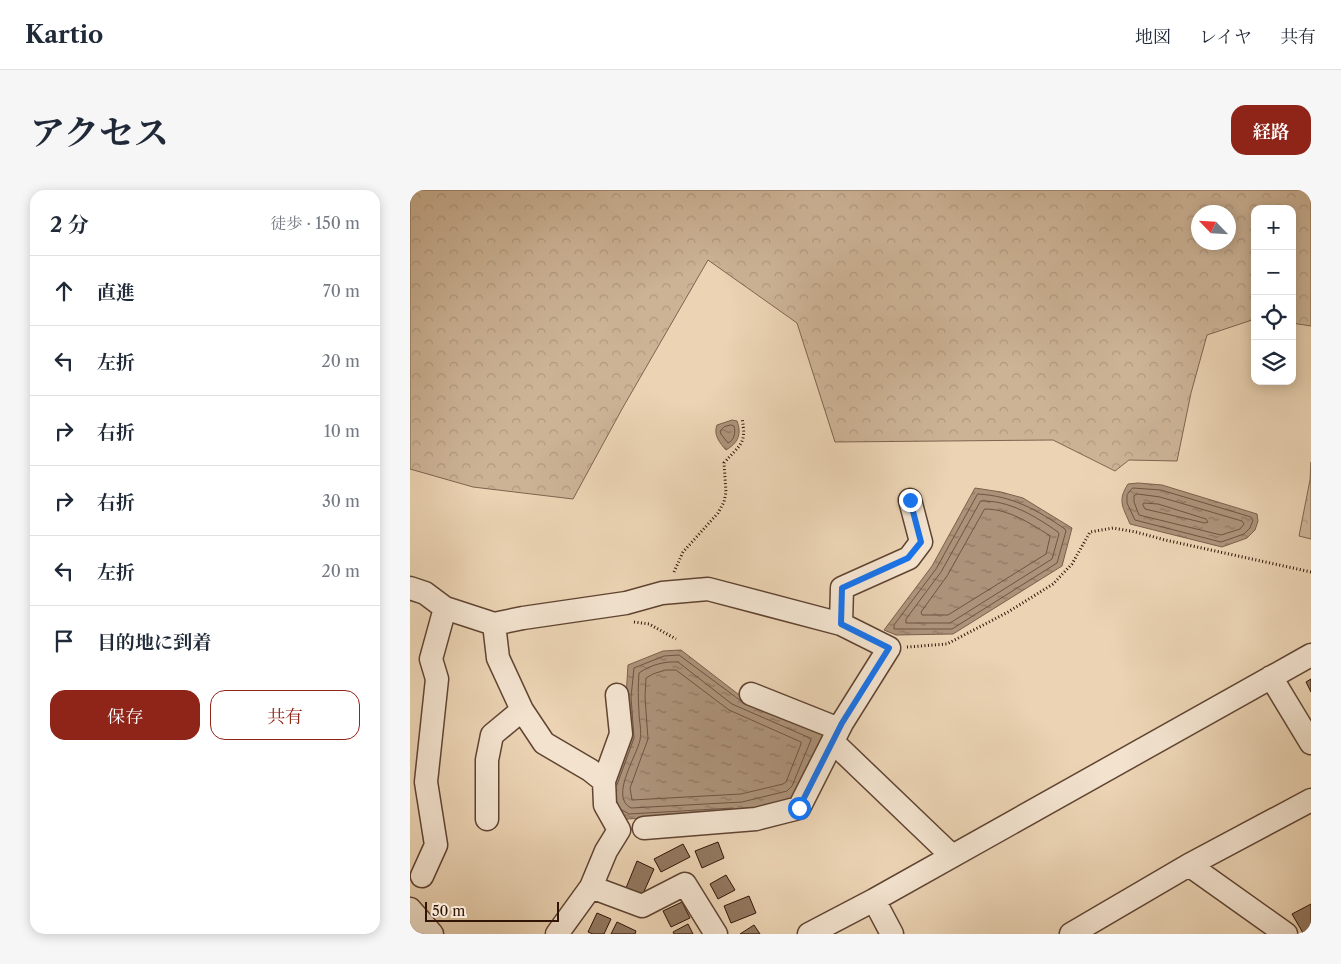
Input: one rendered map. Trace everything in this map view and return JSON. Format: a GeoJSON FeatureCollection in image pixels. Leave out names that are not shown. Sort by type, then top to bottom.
{"type":"FeatureCollection","features":[{"type":"Feature","properties":{"kind":"street"},"geometry":{"type":"LineString","coordinates":[[841,624],[842,588],[908,558],[921,542],[910,500]]}},
{"type":"Feature","properties":{"kind":"street"},"geometry":{"type":"LineString","coordinates":[[410,588],[425,593],[445,608],[494,624],[626,602],[662,593],[708,589],[841,624],[889,648],[836,736],[799,808],[756,819],[644,828]]}},
{"type":"Feature","properties":{"kind":"street"},"geometry":{"type":"LineString","coordinates":[[422,876],[436,845],[426,782],[437,679],[430,659],[445,608]]}},
{"type":"Feature","properties":{"kind":"street"},"geometry":{"type":"LineString","coordinates":[[494,624],[498,658],[522,710],[544,743],[590,770],[604,781]]}},
{"type":"Feature","properties":{"kind":"street"},"geometry":{"type":"LineString","coordinates":[[809,934],[874,900],[1311,655]]}},
{"type":"Feature","properties":{"kind":"street"},"geometry":{"type":"LineString","coordinates":[[1272,677],[1311,743]]}},
{"type":"Feature","properties":{"kind":"street"},"geometry":{"type":"LineString","coordinates":[[751,694],[836,736],[952,856]]}},
{"type":"Feature","properties":{"kind":"street"},"geometry":{"type":"LineString","coordinates":[[557,934],[591,887],[606,851],[619,830],[605,805],[604,781],[621,734],[617,695]]}},
{"type":"Feature","properties":{"kind":"street"},"geometry":{"type":"LineString","coordinates":[[487,819],[487,760],[492,735],[522,710]]}},
{"type":"Feature","properties":{"kind":"street"},"geometry":{"type":"LineString","coordinates":[[1071,934],[1189,865],[1311,800]]}},
{"type":"Feature","properties":{"kind":"street"},"geometry":{"type":"LineString","coordinates":[[1189,865],[1286,934]]}},
{"type":"Feature","properties":{"kind":"street"},"geometry":{"type":"LineString","coordinates":[[591,887],[642,906],[685,884],[716,934]]}},
{"type":"Feature","properties":{"kind":"street"},"geometry":{"type":"LineString","coordinates":[[874,900],[892,934]]}},
{"type":"Feature","properties":{"kind":"street"},"geometry":{"type":"LineString","coordinates":[[410,909],[432,934]]}},
{"type":"Feature","properties":{"kind":"path"},"geometry":{"type":"LineString","coordinates":[[662,593],[662,586],[672,577],[683,552],[718,513],[724,502],[726,492],[724,463],[742,444],[745,432],[742,418]]}},
{"type":"Feature","properties":{"kind":"path"},"geometry":{"type":"LineString","coordinates":[[889,648],[946,644],[1008,612],[1053,584],[1072,564],[1090,532],[1113,528],[1136,532],[1311,572]]}},
{"type":"Feature","properties":{"kind":"green space"},"geometry":{"type":"Polygon","coordinates":[[[410,190],[1311,190],[1311,326],[1296,324],[1296,205],[1251,205],[1251,320],[1207,335],[1191,393],[1177,461],[1129,460],[1115,471],[1053,440],[835,442],[797,323],[708,260],[622,409],[573,499],[473,487],[410,469],[410,190]]]}},
{"type":"Feature","properties":{"kind":"green space"},"geometry":{"type":"Polygon","coordinates":[[[1311,462],[1311,539],[1299,536],[1310,480],[1311,462]]]}},
{"type":"Feature","properties":{"kind":"water"},"geometry":{"type":"Polygon","coordinates":[[[732,420],[737,421],[739,434],[736,441],[726,450],[718,439],[716,429],[717,425],[732,420]]]}},
{"type":"Feature","properties":{"kind":"water"},"geometry":{"type":"Polygon","coordinates":[[[1128,484],[1162,485],[1257,514],[1258,521],[1255,530],[1247,538],[1222,547],[1130,524],[1123,508],[1122,500],[1128,484]]]}},
{"type":"Feature","properties":{"kind":"water"},"geometry":{"type":"Polygon","coordinates":[[[975,488],[1023,498],[1072,528],[1062,566],[953,634],[896,635],[884,630],[932,566],[975,488]]]}},
{"type":"Feature","properties":{"kind":"water"},"geometry":{"type":"Polygon","coordinates":[[[681,650],[738,694],[823,731],[825,736],[792,801],[744,813],[627,819],[618,813],[611,785],[626,697],[628,665],[663,651],[681,650]]]}},
{"type":"Feature","properties":{"kind":"building"},"geometry":{"type":"Polygon","coordinates":[[[1311,679],[1311,692],[1306,682],[1311,679]]]}},
{"type":"Feature","properties":{"kind":"building"},"geometry":{"type":"Polygon","coordinates":[[[718,842],[724,858],[702,868],[695,851],[718,842]]]}},
{"type":"Feature","properties":{"kind":"building"},"geometry":{"type":"Polygon","coordinates":[[[683,844],[690,857],[661,872],[654,859],[683,844]]]}},
{"type":"Feature","properties":{"kind":"building"},"geometry":{"type":"Polygon","coordinates":[[[637,861],[654,869],[642,896],[626,888],[637,861]]]}},
{"type":"Feature","properties":{"kind":"building"},"geometry":{"type":"Polygon","coordinates":[[[726,875],[735,890],[718,899],[710,884],[726,875]]]}},
{"type":"Feature","properties":{"kind":"building"},"geometry":{"type":"Polygon","coordinates":[[[749,896],[756,913],[731,923],[724,906],[749,896]]]}},
{"type":"Feature","properties":{"kind":"building"},"geometry":{"type":"Polygon","coordinates":[[[682,902],[690,918],[671,927],[663,911],[682,902]]]}},
{"type":"Feature","properties":{"kind":"building"},"geometry":{"type":"Polygon","coordinates":[[[1311,904],[1311,928],[1303,933],[1292,914],[1311,904]]]}},
{"type":"Feature","properties":{"kind":"building"},"geometry":{"type":"Polygon","coordinates":[[[597,913],[611,919],[604,934],[588,932],[597,913]]]}},
{"type":"Feature","properties":{"kind":"building"},"geometry":{"type":"Polygon","coordinates":[[[617,922],[636,931],[635,934],[611,934],[617,922]]]}},
{"type":"Feature","properties":{"kind":"building"},"geometry":{"type":"Polygon","coordinates":[[[688,924],[693,934],[674,934],[673,932],[688,924]]]}},
{"type":"Feature","properties":{"kind":"building"},"geometry":{"type":"Polygon","coordinates":[[[754,925],[760,934],[740,934],[754,925]]]}},
{"type":"Feature","properties":{"kind":"route"},"geometry":{"type":"LineString","coordinates":[[799,808],[842,723],[889,648],[841,624],[842,588],[908,558],[921,542],[910,500]]}}]}
